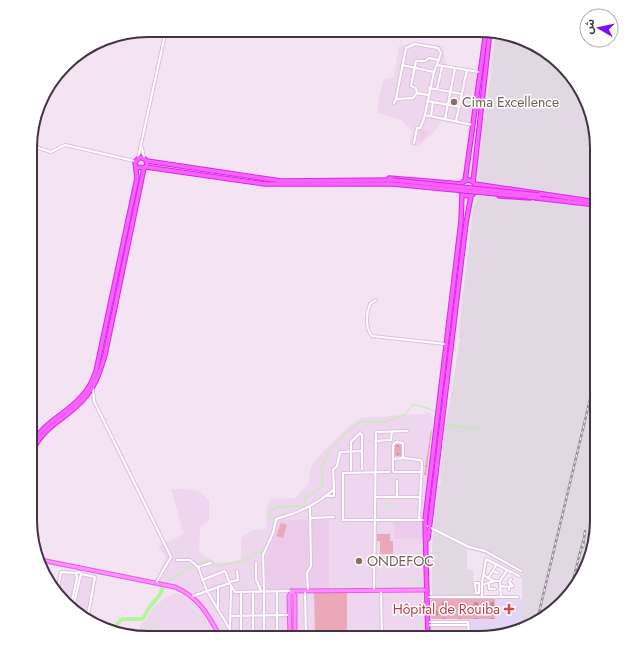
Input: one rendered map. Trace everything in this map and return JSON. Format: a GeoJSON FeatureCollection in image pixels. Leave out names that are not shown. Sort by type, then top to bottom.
{"type":"FeatureCollection","features":[{"type":"Feature","properties":{"kind":"highway"},"geometry":{"type":"LineString","coordinates":[[428,631],[426,554],[427,499],[461,221],[461,193],[474,125],[485,37]]}},
{"type":"Feature","properties":{"kind":"highway"},"geometry":{"type":"LineString","coordinates":[[426,523],[432,499],[466,223],[472,195],[476,188],[474,183],[489,38]]}},
{"type":"Feature","properties":{"kind":"highway"},"geometry":{"type":"LineString","coordinates":[[37,438],[44,428],[81,398],[96,371],[137,178],[137,160],[146,160],[281,181],[393,182],[590,203]]}},
{"type":"Feature","properties":{"kind":"highway"},"geometry":{"type":"LineString","coordinates":[[37,444],[45,431],[79,404],[93,387],[105,355],[146,160]]}},
{"type":"Feature","properties":{"kind":"highway"},"geometry":{"type":"LineString","coordinates":[[137,167],[265,184],[306,185],[370,181],[472,195],[539,197]]}},
{"type":"Feature","properties":{"kind":"highway"},"geometry":{"type":"LineString","coordinates":[[370,181],[377,178],[408,178],[474,183],[527,191],[539,197]]}},
{"type":"Feature","properties":{"kind":"highway"},"geometry":{"type":"LineString","coordinates":[[427,499],[432,499]]}},
{"type":"Feature","properties":{"kind":"main road"},"geometry":{"type":"LineString","coordinates":[[45,561],[175,587],[193,596],[216,631]]}},
{"type":"Feature","properties":{"kind":"main road"},"geometry":{"type":"LineString","coordinates":[[292,591],[427,590]]}},
{"type":"Feature","properties":{"kind":"main road"},"geometry":{"type":"LineString","coordinates":[[290,631],[289,596],[292,591]]}},
{"type":"Feature","properties":{"kind":"main road"},"geometry":{"type":"LineString","coordinates":[[292,591],[295,596],[295,631]]}},
{"type":"Feature","properties":{"kind":"street"},"geometry":{"type":"LineString","coordinates":[[37,148],[51,152],[62,145],[66,145],[137,160],[142,145],[165,37]]}},
{"type":"Feature","properties":{"kind":"street"},"geometry":{"type":"LineString","coordinates":[[394,103],[406,48],[415,44],[438,48],[441,53],[428,95],[425,115],[421,126],[416,130],[414,143]]}},
{"type":"Feature","properties":{"kind":"street"},"geometry":{"type":"LineString","coordinates":[[417,94],[416,88],[411,86],[417,60],[425,61],[429,58],[439,60]]}},
{"type":"Feature","properties":{"kind":"street"},"geometry":{"type":"LineString","coordinates":[[402,65],[434,72]]}},
{"type":"Feature","properties":{"kind":"street"},"geometry":{"type":"LineString","coordinates":[[437,65],[480,72]]}},
{"type":"Feature","properties":{"kind":"street"},"geometry":{"type":"LineString","coordinates":[[437,89],[442,66]]}},
{"type":"Feature","properties":{"kind":"street"},"geometry":{"type":"LineString","coordinates":[[445,119],[455,68]]}},
{"type":"Feature","properties":{"kind":"street"},"geometry":{"type":"LineString","coordinates":[[456,121],[467,70]]}},
{"type":"Feature","properties":{"kind":"street"},"geometry":{"type":"LineString","coordinates":[[430,88],[462,94]]}},
{"type":"Feature","properties":{"kind":"street"},"geometry":{"type":"LineString","coordinates":[[396,99],[413,98],[417,94],[428,95]]}},
{"type":"Feature","properties":{"kind":"street"},"geometry":{"type":"LineString","coordinates":[[427,101],[460,107]]}},
{"type":"Feature","properties":{"kind":"street"},"geometry":{"type":"LineString","coordinates":[[431,116],[434,102]]}},
{"type":"Feature","properties":{"kind":"street"},"geometry":{"type":"LineString","coordinates":[[425,115],[474,125]]}},
{"type":"Feature","properties":{"kind":"street"},"geometry":{"type":"LineString","coordinates":[[142,145],[146,160]]}},
{"type":"Feature","properties":{"kind":"street"},"geometry":{"type":"LineString","coordinates":[[376,300],[370,304],[368,310],[367,327],[372,336],[447,344]]}},
{"type":"Feature","properties":{"kind":"street"},"geometry":{"type":"LineString","coordinates":[[93,387],[92,398],[171,557],[156,584]]}},
{"type":"Feature","properties":{"kind":"street"},"geometry":{"type":"LineString","coordinates":[[374,590],[375,441],[377,431],[407,431]]}},
{"type":"Feature","properties":{"kind":"street"},"geometry":{"type":"LineString","coordinates":[[375,441],[392,440],[392,431]]}},
{"type":"Feature","properties":{"kind":"street"},"geometry":{"type":"LineString","coordinates":[[351,470],[352,441],[360,433],[362,435],[362,469]]}},
{"type":"Feature","properties":{"kind":"street"},"geometry":{"type":"LineString","coordinates":[[403,458],[402,442],[394,443],[394,472],[422,472]]}},
{"type":"Feature","properties":{"kind":"street"},"geometry":{"type":"LineString","coordinates":[[326,496],[334,496],[333,471],[338,464],[340,453],[362,451]]}},
{"type":"Feature","properties":{"kind":"street"},"geometry":{"type":"LineString","coordinates":[[393,458],[420,460],[422,472],[419,520]]}},
{"type":"Feature","properties":{"kind":"street"},"geometry":{"type":"LineString","coordinates":[[389,472],[343,474],[343,520],[419,520],[469,547],[485,551],[521,571]]}},
{"type":"Feature","properties":{"kind":"street"},"geometry":{"type":"LineString","coordinates":[[397,480],[397,497]]}},
{"type":"Feature","properties":{"kind":"street"},"geometry":{"type":"LineString","coordinates":[[264,631],[263,555],[273,533],[276,519],[290,516],[310,507],[334,489]]}},
{"type":"Feature","properties":{"kind":"street"},"geometry":{"type":"LineString","coordinates":[[375,497],[420,497]]}},
{"type":"Feature","properties":{"kind":"street"},"geometry":{"type":"LineString","coordinates":[[306,631],[307,574],[311,566],[310,507]]}},
{"type":"Feature","properties":{"kind":"street"},"geometry":{"type":"LineString","coordinates":[[310,518],[334,517]]}},
{"type":"Feature","properties":{"kind":"street"},"geometry":{"type":"LineString","coordinates":[[482,597],[481,587],[479,583],[475,583],[476,593],[479,593],[481,587],[484,575],[486,558],[519,576]]}},
{"type":"Feature","properties":{"kind":"street"},"geometry":{"type":"LineString","coordinates":[[177,560],[190,560],[198,567],[207,591],[230,629]]}},
{"type":"Feature","properties":{"kind":"street"},"geometry":{"type":"LineString","coordinates":[[198,567],[211,563]]}},
{"type":"Feature","properties":{"kind":"street"},"geometry":{"type":"LineString","coordinates":[[256,563],[256,579],[263,592]]}},
{"type":"Feature","properties":{"kind":"street"},"geometry":{"type":"LineString","coordinates":[[488,578],[497,564]]}},
{"type":"Feature","properties":{"kind":"street"},"geometry":{"type":"LineString","coordinates":[[501,598],[500,581],[507,570]]}},
{"type":"Feature","properties":{"kind":"street"},"geometry":{"type":"LineString","coordinates":[[202,580],[225,571],[231,587],[230,629]]}},
{"type":"Feature","properties":{"kind":"street"},"geometry":{"type":"LineString","coordinates":[[193,596],[238,580],[237,571]]}},
{"type":"Feature","properties":{"kind":"street"},"geometry":{"type":"LineString","coordinates":[[493,571],[498,573]]}},
{"type":"Feature","properties":{"kind":"street"},"geometry":{"type":"LineString","coordinates":[[58,585],[61,572],[95,577],[88,613]]}},
{"type":"Feature","properties":{"kind":"street"},"geometry":{"type":"LineString","coordinates":[[72,601],[77,578],[76,573]]}},
{"type":"Feature","properties":{"kind":"street"},"geometry":{"type":"LineString","coordinates":[[74,603],[81,574]]}},
{"type":"Feature","properties":{"kind":"street"},"geometry":{"type":"LineString","coordinates":[[484,575],[494,581]]}},
{"type":"Feature","properties":{"kind":"street"},"geometry":{"type":"LineString","coordinates":[[509,590],[511,579]]}},
{"type":"Feature","properties":{"kind":"street"},"geometry":{"type":"LineString","coordinates":[[476,588],[494,581],[500,581]]}},
{"type":"Feature","properties":{"kind":"street"},"geometry":{"type":"LineString","coordinates":[[489,583],[489,589],[495,589]]}},
{"type":"Feature","properties":{"kind":"street"},"geometry":{"type":"LineString","coordinates":[[218,586],[218,610]]}},
{"type":"Feature","properties":{"kind":"street"},"geometry":{"type":"LineString","coordinates":[[500,586],[509,587]]}},
{"type":"Feature","properties":{"kind":"street"},"geometry":{"type":"LineString","coordinates":[[231,587],[235,592],[292,591]]}},
{"type":"Feature","properties":{"kind":"street"},"geometry":{"type":"LineString","coordinates":[[382,590],[382,631]]}},
{"type":"Feature","properties":{"kind":"street"},"geometry":{"type":"LineString","coordinates":[[276,591],[277,631]]}},
{"type":"Feature","properties":{"kind":"street"},"geometry":{"type":"LineString","coordinates":[[241,592],[241,631]]}},
{"type":"Feature","properties":{"kind":"street"},"geometry":{"type":"LineString","coordinates":[[253,592],[253,631]]}},
{"type":"Feature","properties":{"kind":"street"},"geometry":{"type":"LineString","coordinates":[[428,597],[518,598]]}},
{"type":"Feature","properties":{"kind":"street"},"geometry":{"type":"LineString","coordinates":[[230,616],[290,615]]}},
{"type":"Feature","properties":{"kind":"street"},"geometry":{"type":"LineString","coordinates":[[428,623],[468,622],[469,625]]}},
{"type":"Feature","properties":{"kind":"street"},"geometry":{"type":"LineString","coordinates":[[428,623],[469,625]]}},
{"type":"Feature","properties":{"kind":"street"},"geometry":{"type":"LineString","coordinates":[[469,625],[469,631]]}},
{"type":"Feature","properties":{"kind":"shaded area"},"geometry":{"type":"Polygon","coordinates":[[[495,38],[501,39],[522,45],[547,60],[558,69],[579,99],[588,126],[590,140],[590,528],[582,563],[571,582],[552,604],[522,622],[522,574],[484,554],[467,549],[467,569],[473,570],[474,596],[432,596],[432,546],[436,501],[438,485],[441,484],[440,476],[445,430],[460,339],[458,337],[473,209],[478,196],[483,196],[484,186],[475,176],[476,159],[485,115],[495,38]]]}},
{"type":"Feature","properties":{"kind":"shaded area"},"geometry":{"type":"Polygon","coordinates":[[[413,43],[443,46],[446,65],[480,71],[472,127],[442,121],[432,134],[417,147],[409,144],[412,132],[402,120],[377,113],[384,79],[394,77],[399,46],[413,43]]]}},
{"type":"Feature","properties":{"kind":"shaded area"},"geometry":{"type":"Polygon","coordinates":[[[420,130],[429,131],[428,135],[421,141],[418,141],[420,130]]]}},
{"type":"Feature","properties":{"kind":"shaded area"},"geometry":{"type":"Polygon","coordinates":[[[431,413],[435,430],[424,516],[427,621],[470,619],[470,631],[214,631],[195,601],[186,594],[153,585],[166,558],[158,546],[184,534],[171,489],[187,489],[200,492],[209,500],[209,521],[200,527],[199,552],[216,563],[234,562],[241,558],[241,538],[253,530],[264,529],[267,525],[266,513],[270,499],[295,498],[308,484],[311,467],[318,457],[349,426],[362,418],[431,413]]]}},
{"type":"Feature","properties":{"kind":"shaded area"},"geometry":{"type":"Polygon","coordinates":[[[384,503],[395,503],[395,510],[384,511],[384,503]]]}},
{"type":"Feature","properties":{"kind":"shaded area"},"geometry":{"type":"Polygon","coordinates":[[[308,519],[309,564],[306,572],[305,589],[266,590],[266,558],[279,521],[308,519]]]}},
{"type":"Feature","properties":{"kind":"shaded area"},"geometry":{"type":"Polygon","coordinates":[[[311,520],[329,520],[329,588],[309,588],[309,574],[312,565],[311,520]]]}},
{"type":"Feature","properties":{"kind":"shaded area"},"geometry":{"type":"Polygon","coordinates":[[[394,522],[423,522],[423,539],[394,539],[394,522]]]}},
{"type":"Feature","properties":{"kind":"shaded area"},"geometry":{"type":"Polygon","coordinates":[[[59,571],[97,579],[90,615],[75,604],[56,582],[59,571]]]}},
{"type":"Feature","properties":{"kind":"shaded area"},"geometry":{"type":"Polygon","coordinates":[[[414,579],[418,579],[420,580],[420,588],[414,589],[411,586],[411,582],[414,579]]]}},
{"type":"Feature","properties":{"kind":"shaded area"},"geometry":{"type":"Polygon","coordinates":[[[176,593],[185,596],[200,609],[212,631],[140,631],[140,625],[147,619],[153,608],[165,598],[176,593]]]}},
{"type":"Feature","properties":{"kind":"shaded area","name":"Hôpital de Rouiba"},"geometry":{"type":"Polygon","coordinates":[[[495,599],[522,599],[522,622],[501,629],[470,631],[470,619],[495,619],[495,599]]]}},
{"type":"Feature","properties":{"kind":"shaded area"},"geometry":{"type":"Polygon","coordinates":[[[149,622],[159,622],[159,628],[154,628],[154,631],[149,631],[149,622]]]}},
{"type":"Feature","properties":{"kind":"green space"},"geometry":{"type":"Polygon","coordinates":[[[431,430],[426,475],[424,475],[431,430]]]}},
{"type":"Feature","properties":{"kind":"green space"},"geometry":{"type":"Polygon","coordinates":[[[395,444],[401,444],[401,456],[395,456],[395,444]]]}},
{"type":"Feature","properties":{"kind":"green space"},"geometry":{"type":"Polygon","coordinates":[[[281,523],[287,525],[283,538],[276,536],[281,523]]]}},
{"type":"Feature","properties":{"kind":"green space"},"geometry":{"type":"Polygon","coordinates":[[[377,534],[390,534],[390,541],[393,541],[393,554],[380,554],[380,541],[377,541],[377,534]]]}},
{"type":"Feature","properties":{"kind":"green space"},"geometry":{"type":"Polygon","coordinates":[[[314,593],[347,593],[347,631],[315,631],[314,593]]]}},
{"type":"Feature","properties":{"kind":"green space"},"geometry":{"type":"Polygon","coordinates":[[[292,597],[293,631],[291,631],[292,597]]]}},
{"type":"Feature","properties":{"kind":"green space"},"geometry":{"type":"Polygon","coordinates":[[[431,599],[495,599],[495,619],[431,619],[431,599]]]}},
{"type":"Feature","properties":{"kind":"waterway"},"geometry":{"type":"LineString","coordinates":[[275,521],[270,516],[270,512],[276,507],[304,506],[305,498],[321,488],[323,484],[321,468],[329,452],[341,437],[360,422],[386,422],[406,414],[414,404],[435,411],[435,423]]}},
{"type":"Feature","properties":{"kind":"waterway"},"geometry":{"type":"LineString","coordinates":[[446,425],[479,429]]}},
{"type":"Feature","properties":{"kind":"waterway"},"geometry":{"type":"LineString","coordinates":[[198,564],[208,560],[215,566],[243,561],[256,553],[262,552],[269,540]]}},
{"type":"Feature","properties":{"kind":"waterway"},"geometry":{"type":"LineString","coordinates":[[166,583],[194,565]]}},
{"type":"Feature","properties":{"kind":"waterway"},"geometry":{"type":"LineString","coordinates":[[116,626],[122,619],[142,619],[159,596],[163,587]]}},
{"type":"Feature","properties":{"kind":"railway"},"geometry":{"type":"LineString","coordinates":[[539,613],[590,399]]}},
{"type":"Feature","properties":{"kind":"railway"},"geometry":{"type":"LineString","coordinates":[[583,547],[585,531]]}},
{"type":"Feature","properties":{"kind":"railway"},"geometry":{"type":"LineString","coordinates":[[574,578],[583,541]]}},
{"type":"Feature","properties":{"kind":"place","name":"Cima Excellence"},"geometry":{"type":"Point","coordinates":[454,102]}},
{"type":"Feature","properties":{"kind":"place","name":"ONDEFOC"},"geometry":{"type":"Point","coordinates":[359,561]}},
{"type":"Feature","properties":{"kind":"place","name":"Hôpital de Rouiba"},"geometry":{"type":"Point","coordinates":[509,609]}}]}
